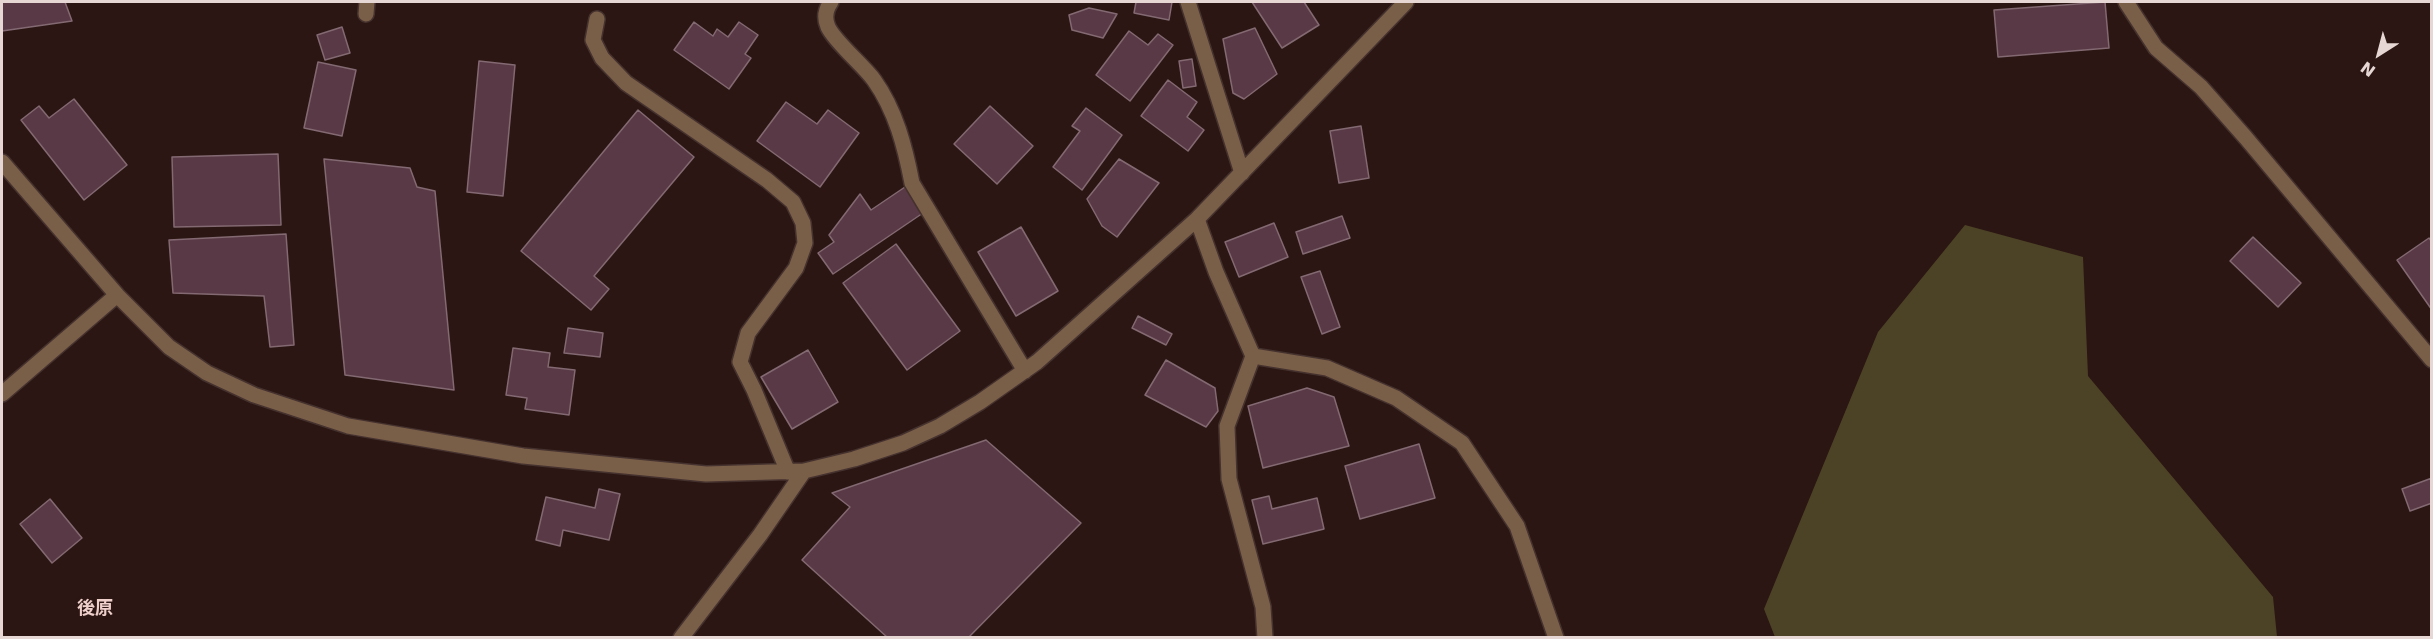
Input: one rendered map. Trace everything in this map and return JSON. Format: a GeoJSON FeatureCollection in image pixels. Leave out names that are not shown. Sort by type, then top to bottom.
{"type":"FeatureCollection","features":[{"type":"Feature","properties":{"kind":"street"},"geometry":{"type":"LineString","coordinates":[[831,2],[826,10],[828,27],[873,80],[890,106],[905,148],[912,183],[1025,371]]}},
{"type":"Feature","properties":{"kind":"street"},"geometry":{"type":"LineString","coordinates":[[1188,2],[1242,173]]}},
{"type":"Feature","properties":{"kind":"street"},"geometry":{"type":"LineString","coordinates":[[2,162],[117,295],[169,347],[207,373],[254,394],[348,426],[534,457],[706,474],[804,471],[903,443],[940,426],[1025,371],[1197,219],[1406,2]]}},
{"type":"Feature","properties":{"kind":"street"},"geometry":{"type":"LineString","coordinates":[[2126,2],[2156,48],[2201,87],[2432,360]]}},
{"type":"Feature","properties":{"kind":"street"},"geometry":{"type":"LineString","coordinates":[[597,19],[593,40],[602,58],[626,83],[767,180],[793,202],[803,223],[804,243],[796,268],[748,333],[740,362],[788,471]]}},
{"type":"Feature","properties":{"kind":"street"},"geometry":{"type":"LineString","coordinates":[[1197,219],[1216,272],[1253,356],[1227,426],[1229,479],[1263,607],[1265,638]]}},
{"type":"Feature","properties":{"kind":"street"},"geometry":{"type":"LineString","coordinates":[[2,394],[117,295]]}},
{"type":"Feature","properties":{"kind":"street"},"geometry":{"type":"LineString","coordinates":[[1253,356],[1328,368],[1396,398],[1462,443],[1517,526],[1556,638]]}},
{"type":"Feature","properties":{"kind":"street"},"geometry":{"type":"LineString","coordinates":[[681,638],[760,535],[804,471]]}},
{"type":"Feature","properties":{"kind":"shaded area"},"geometry":{"type":"Polygon","coordinates":[[[1965,225],[2083,257],[2088,376],[2273,597],[2277,637],[1775,637],[1764,609],[1878,332],[1965,225]]]}},
{"type":"Feature","properties":{"kind":"building"},"geometry":{"type":"Polygon","coordinates":[[[2,2],[65,2],[72,21],[2,31],[2,2]]]}},
{"type":"Feature","properties":{"kind":"building"},"geometry":{"type":"Polygon","coordinates":[[[1136,2],[1172,2],[1169,20],[1134,13],[1136,2]]]}},
{"type":"Feature","properties":{"kind":"building"},"geometry":{"type":"Polygon","coordinates":[[[1252,2],[1304,2],[1319,25],[1282,48],[1252,2]]]}},
{"type":"Feature","properties":{"kind":"building"},"geometry":{"type":"Polygon","coordinates":[[[2105,2],[2109,48],[1998,57],[1994,10],[2105,2]]]}},
{"type":"Feature","properties":{"kind":"building"},"geometry":{"type":"Polygon","coordinates":[[[1089,8],[1117,14],[1103,38],[1072,30],[1069,15],[1089,8]]]}},
{"type":"Feature","properties":{"kind":"building"},"geometry":{"type":"Polygon","coordinates":[[[694,22],[713,36],[717,29],[728,37],[739,22],[758,35],[745,54],[751,58],[729,89],[674,50],[694,22]]]}},
{"type":"Feature","properties":{"kind":"building"},"geometry":{"type":"Polygon","coordinates":[[[342,27],[350,53],[325,60],[317,35],[342,27]]]}},
{"type":"Feature","properties":{"kind":"building"},"geometry":{"type":"Polygon","coordinates":[[[1255,28],[1277,74],[1244,99],[1233,93],[1223,39],[1255,28]]]}},
{"type":"Feature","properties":{"kind":"building"},"geometry":{"type":"Polygon","coordinates":[[[1129,31],[1148,45],[1158,34],[1173,45],[1130,101],[1096,75],[1129,31]]]}},
{"type":"Feature","properties":{"kind":"building"},"geometry":{"type":"Polygon","coordinates":[[[1192,59],[1196,86],[1183,88],[1179,61],[1192,59]]]}},
{"type":"Feature","properties":{"kind":"building"},"geometry":{"type":"Polygon","coordinates":[[[479,61],[515,65],[503,196],[467,192],[479,61]]]}},
{"type":"Feature","properties":{"kind":"building"},"geometry":{"type":"Polygon","coordinates":[[[318,62],[356,70],[342,136],[304,128],[318,62]]]}},
{"type":"Feature","properties":{"kind":"building"},"geometry":{"type":"Polygon","coordinates":[[[1168,80],[1197,102],[1187,117],[1204,130],[1188,151],[1141,116],[1168,80]]]}},
{"type":"Feature","properties":{"kind":"building"},"geometry":{"type":"Polygon","coordinates":[[[74,99],[127,165],[84,200],[21,120],[39,106],[49,118],[74,99]]]}},
{"type":"Feature","properties":{"kind":"building"},"geometry":{"type":"Polygon","coordinates":[[[786,102],[817,124],[828,110],[859,133],[820,187],[757,141],[786,102]]]}},
{"type":"Feature","properties":{"kind":"building"},"geometry":{"type":"Polygon","coordinates":[[[990,106],[1033,146],[997,184],[954,144],[990,106]]]}},
{"type":"Feature","properties":{"kind":"building"},"geometry":{"type":"Polygon","coordinates":[[[1086,108],[1122,135],[1082,190],[1053,167],[1080,131],[1072,126],[1086,108]]]}},
{"type":"Feature","properties":{"kind":"building"},"geometry":{"type":"Polygon","coordinates":[[[638,110],[694,157],[594,276],[609,289],[591,310],[521,251],[638,110]]]}},
{"type":"Feature","properties":{"kind":"building"},"geometry":{"type":"Polygon","coordinates":[[[1361,126],[1369,178],[1339,183],[1330,131],[1361,126]]]}},
{"type":"Feature","properties":{"kind":"building"},"geometry":{"type":"Polygon","coordinates":[[[278,154],[281,225],[174,227],[172,157],[278,154]]]}},
{"type":"Feature","properties":{"kind":"building"},"geometry":{"type":"Polygon","coordinates":[[[324,159],[410,168],[417,187],[435,191],[454,390],[345,375],[324,159]]]}},
{"type":"Feature","properties":{"kind":"building"},"geometry":{"type":"Polygon","coordinates":[[[1119,159],[1159,183],[1117,237],[1102,226],[1087,199],[1119,159]]]}},
{"type":"Feature","properties":{"kind":"building"},"geometry":{"type":"Polygon","coordinates":[[[905,187],[923,213],[833,274],[818,253],[834,242],[829,235],[860,194],[871,210],[905,187]]]}},
{"type":"Feature","properties":{"kind":"building"},"geometry":{"type":"Polygon","coordinates":[[[1342,216],[1350,238],[1303,254],[1296,232],[1342,216]]]}},
{"type":"Feature","properties":{"kind":"building"},"geometry":{"type":"Polygon","coordinates":[[[1274,223],[1288,257],[1239,277],[1225,242],[1274,223]]]}},
{"type":"Feature","properties":{"kind":"building"},"geometry":{"type":"Polygon","coordinates":[[[1021,227],[1058,291],[1016,316],[978,252],[1021,227]]]}},
{"type":"Feature","properties":{"kind":"building"},"geometry":{"type":"Polygon","coordinates":[[[286,234],[294,345],[270,347],[264,296],[173,293],[169,240],[286,234]]]}},
{"type":"Feature","properties":{"kind":"building"},"geometry":{"type":"Polygon","coordinates":[[[2253,237],[2301,283],[2278,307],[2230,261],[2253,237]]]}},
{"type":"Feature","properties":{"kind":"building"},"geometry":{"type":"Polygon","coordinates":[[[2429,238],[2432,242],[2432,310],[2397,260],[2429,238]]]}},
{"type":"Feature","properties":{"kind":"building"},"geometry":{"type":"Polygon","coordinates":[[[896,244],[960,331],[907,370],[843,283],[896,244]]]}},
{"type":"Feature","properties":{"kind":"building"},"geometry":{"type":"Polygon","coordinates":[[[1320,271],[1340,327],[1322,334],[1301,277],[1320,271]]]}},
{"type":"Feature","properties":{"kind":"building"},"geometry":{"type":"Polygon","coordinates":[[[1138,316],[1172,334],[1166,345],[1132,328],[1138,316]]]}},
{"type":"Feature","properties":{"kind":"building"},"geometry":{"type":"Polygon","coordinates":[[[568,328],[603,333],[600,357],[564,353],[568,328]]]}},
{"type":"Feature","properties":{"kind":"building"},"geometry":{"type":"Polygon","coordinates":[[[513,348],[550,353],[548,367],[575,370],[569,415],[525,409],[527,398],[506,395],[513,348]]]}},
{"type":"Feature","properties":{"kind":"building"},"geometry":{"type":"Polygon","coordinates":[[[808,350],[838,402],[792,429],[761,377],[808,350]]]}},
{"type":"Feature","properties":{"kind":"building"},"geometry":{"type":"Polygon","coordinates":[[[1166,360],[1215,388],[1218,411],[1206,427],[1145,395],[1166,360]]]}},
{"type":"Feature","properties":{"kind":"building"},"geometry":{"type":"Polygon","coordinates":[[[1307,388],[1334,397],[1349,446],[1263,468],[1248,406],[1307,388]]]}},
{"type":"Feature","properties":{"kind":"building"},"geometry":{"type":"Polygon","coordinates":[[[986,440],[1081,523],[968,638],[888,638],[802,560],[850,507],[832,493],[986,440]]]}},
{"type":"Feature","properties":{"kind":"building"},"geometry":{"type":"Polygon","coordinates":[[[1419,444],[1435,498],[1360,519],[1345,466],[1419,444]]]}},
{"type":"Feature","properties":{"kind":"building"},"geometry":{"type":"Polygon","coordinates":[[[2432,478],[2432,503],[2410,511],[2402,489],[2432,478]]]}},
{"type":"Feature","properties":{"kind":"building"},"geometry":{"type":"Polygon","coordinates":[[[599,489],[620,494],[609,540],[563,530],[560,546],[536,540],[546,497],[595,508],[599,489]]]}},
{"type":"Feature","properties":{"kind":"building"},"geometry":{"type":"Polygon","coordinates":[[[1269,496],[1272,509],[1317,498],[1324,529],[1263,544],[1252,500],[1269,496]]]}},
{"type":"Feature","properties":{"kind":"building"},"geometry":{"type":"Polygon","coordinates":[[[50,499],[82,538],[52,563],[20,524],[50,499]]]}},
{"type":"Feature","properties":{"kind":"district","name":"後原"},"geometry":{"type":"Point","coordinates":[95,609]}}]}
